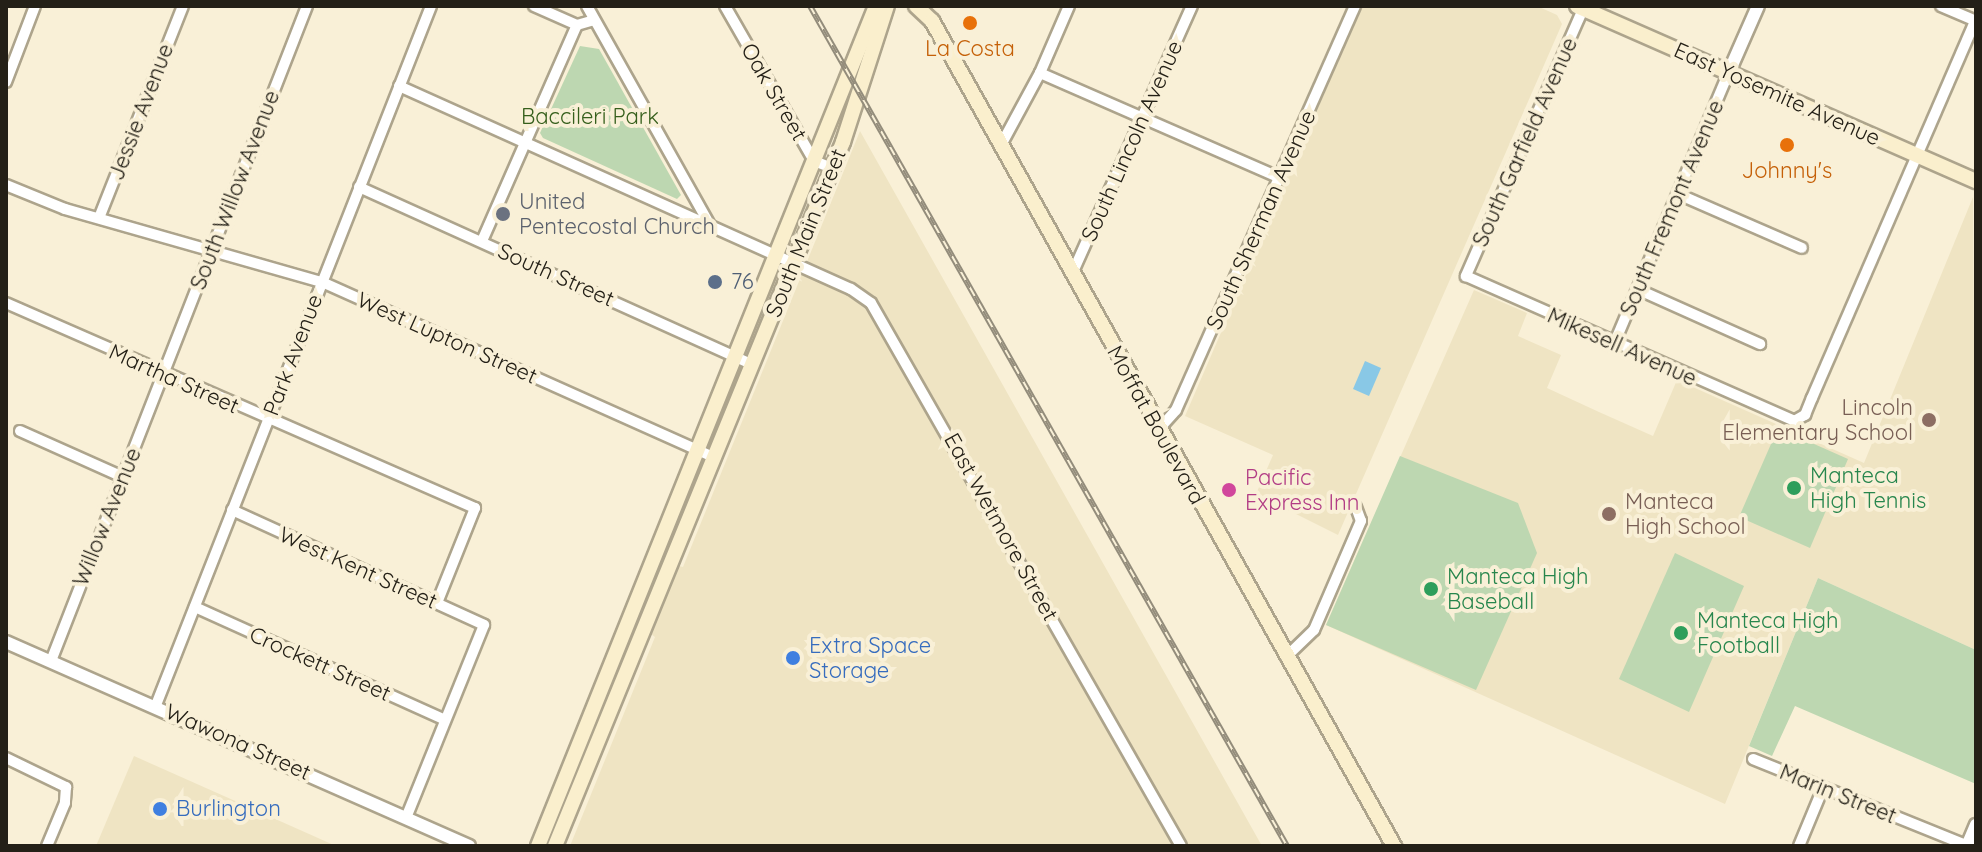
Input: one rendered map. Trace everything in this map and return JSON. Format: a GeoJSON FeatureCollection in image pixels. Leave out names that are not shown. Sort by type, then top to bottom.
{"type":"FeatureCollection","features":[{"type":"Feature","properties":{"kind":"main road","name":"South Main Street"},"geometry":{"type":"LineString","coordinates":[[538,846],[604,679],[700,452],[876,6]]}},
{"type":"Feature","properties":{"kind":"main road","name":"South Main Street"},"geometry":{"type":"LineString","coordinates":[[555,846],[832,168],[887,6]]}},
{"type":"Feature","properties":{"kind":"main road","name":"Moffat Boulevard"},"geometry":{"type":"LineString","coordinates":[[916,6],[932,21],[1072,276],[1394,846]]}},
{"type":"Feature","properties":{"kind":"main road","name":"East Yosemite Avenue"},"geometry":{"type":"LineString","coordinates":[[1580,7],[1976,181]]}},
{"type":"Feature","properties":{"kind":"main road"},"geometry":{"type":"LineString","coordinates":[[604,679],[620,686]]}},
{"type":"Feature","properties":{"kind":"street"},"geometry":{"type":"LineString","coordinates":[[6,82],[35,6]]}},
{"type":"Feature","properties":{"kind":"street","name":"Jessie Avenue"},"geometry":{"type":"LineString","coordinates":[[99,218],[183,6]]}},
{"type":"Feature","properties":{"kind":"street","name":"South Willow Avenue"},"geometry":{"type":"LineString","coordinates":[[162,374],[307,6]]}},
{"type":"Feature","properties":{"kind":"street","name":"Park Avenue"},"geometry":{"type":"LineString","coordinates":[[156,705],[431,6]]}},
{"type":"Feature","properties":{"kind":"street"},"geometry":{"type":"LineString","coordinates":[[534,6],[577,25],[594,20]]}},
{"type":"Feature","properties":{"kind":"street"},"geometry":{"type":"LineString","coordinates":[[587,6],[711,227]]}},
{"type":"Feature","properties":{"kind":"street","name":"Oak Street"},"geometry":{"type":"LineString","coordinates":[[725,6],[814,161],[832,168]]}},
{"type":"Feature","properties":{"kind":"street"},"geometry":{"type":"LineString","coordinates":[[1001,145],[1040,73],[1069,6]]}},
{"type":"Feature","properties":{"kind":"street","name":"South Lincoln Avenue"},"geometry":{"type":"LineString","coordinates":[[1072,276],[1192,6]]}},
{"type":"Feature","properties":{"kind":"street","name":"South Sherman Avenue"},"geometry":{"type":"LineString","coordinates":[[1159,429],[1176,410],[1355,6]]}},
{"type":"Feature","properties":{"kind":"street"},"geometry":{"type":"LineString","coordinates":[[1729,72],[1758,6]]}},
{"type":"Feature","properties":{"kind":"street"},"geometry":{"type":"LineString","coordinates":[[1917,155],[1975,21],[1941,6]]}},
{"type":"Feature","properties":{"kind":"street","name":"South Garfield Avenue"},"geometry":{"type":"LineString","coordinates":[[1466,276],[1580,7]]}},
{"type":"Feature","properties":{"kind":"street"},"geometry":{"type":"LineString","coordinates":[[482,241],[577,25]]}},
{"type":"Feature","properties":{"kind":"street","name":"South Fremont Avenue"},"geometry":{"type":"LineString","coordinates":[[1614,344],[1729,72]]}},
{"type":"Feature","properties":{"kind":"street"},"geometry":{"type":"LineString","coordinates":[[1040,73],[1280,178]]}},
{"type":"Feature","properties":{"kind":"street","name":"East Wetmore Street"},"geometry":{"type":"LineString","coordinates":[[399,86],[863,296],[882,317],[1181,846]]}},
{"type":"Feature","properties":{"kind":"street","name":"Mikesell Avenue"},"geometry":{"type":"LineString","coordinates":[[1466,276],[1794,421],[1805,415],[1917,155]]}},
{"type":"Feature","properties":{"kind":"street","name":"West Lupton Street"},"geometry":{"type":"LineString","coordinates":[[6,185],[99,218],[322,282],[700,452]]}},
{"type":"Feature","properties":{"kind":"street","name":"South Street"},"geometry":{"type":"LineString","coordinates":[[359,187],[753,365]]}},
{"type":"Feature","properties":{"kind":"street"},"geometry":{"type":"LineString","coordinates":[[1678,194],[1802,248]]}},
{"type":"Feature","properties":{"kind":"street"},"geometry":{"type":"LineString","coordinates":[[1637,289],[1760,344]]}},
{"type":"Feature","properties":{"kind":"street","name":"Martha Street"},"geometry":{"type":"LineString","coordinates":[[6,303],[162,374],[475,508],[437,603]]}},
{"type":"Feature","properties":{"kind":"street","name":"Willow Avenue"},"geometry":{"type":"LineString","coordinates":[[51,661],[162,374]]}},
{"type":"Feature","properties":{"kind":"street"},"geometry":{"type":"LineString","coordinates":[[20,431],[123,477]]}},
{"type":"Feature","properties":{"kind":"street"},"geometry":{"type":"LineString","coordinates":[[700,452],[715,458]]}},
{"type":"Feature","properties":{"kind":"street"},"geometry":{"type":"LineString","coordinates":[[1286,657],[1314,630],[1361,521],[1356,507]]}},
{"type":"Feature","properties":{"kind":"street","name":"West Kent Street"},"geometry":{"type":"LineString","coordinates":[[232,510],[484,625],[445,720]]}},
{"type":"Feature","properties":{"kind":"street","name":"Crockett Street"},"geometry":{"type":"LineString","coordinates":[[195,607],[445,720]]}},
{"type":"Feature","properties":{"kind":"street","name":"Wawona Street"},"geometry":{"type":"LineString","coordinates":[[6,642],[156,705],[469,846]]}},
{"type":"Feature","properties":{"kind":"street"},"geometry":{"type":"LineString","coordinates":[[406,818],[445,720]]}},
{"type":"Feature","properties":{"kind":"street"},"geometry":{"type":"LineString","coordinates":[[6,758],[66,787],[47,846]]}},
{"type":"Feature","properties":{"kind":"street","name":"Marin Street"},"geometry":{"type":"LineString","coordinates":[[1753,759],[1967,846]]}},
{"type":"Feature","properties":{"kind":"street"},"geometry":{"type":"LineString","coordinates":[[1799,846],[1823,788]]}},
{"type":"Feature","properties":{"kind":"street"},"geometry":{"type":"LineString","coordinates":[[1967,846],[1976,825]]}},
{"type":"Feature","properties":{"kind":"shaded area"},"geometry":{"type":"Polygon","coordinates":[[[1362,6],[1537,6],[1557,15],[1562,24],[1338,535],[1256,494],[1273,455],[1185,416],[1362,6]]]}},
{"type":"Feature","properties":{"kind":"shaded area"},"geometry":{"type":"Polygon","coordinates":[[[860,131],[1262,846],[570,846],[655,637],[651,634],[679,566],[683,567],[860,131]]]}},
{"type":"Feature","properties":{"kind":"shaded area","name":"Manteca High School"},"geometry":{"type":"Polygon","coordinates":[[[1973,197],[1976,650],[1818,578],[1725,804],[1326,625],[1474,290],[1527,313],[1518,336],[1561,355],[1547,388],[1653,436],[1677,380],[1864,463],[1973,197]]]}},
{"type":"Feature","properties":{"kind":"shaded area"},"geometry":{"type":"Polygon","coordinates":[[[134,756],[336,846],[96,846],[134,756]]]}},
{"type":"Feature","properties":{"kind":"green space","name":"Baccileri Park"},"geometry":{"type":"Polygon","coordinates":[[[580,46],[599,49],[681,195],[677,199],[543,138],[540,133],[580,46]]]}},
{"type":"Feature","properties":{"kind":"green space","name":"Manteca High Tennis"},"geometry":{"type":"Polygon","coordinates":[[[1778,428],[1848,459],[1810,548],[1739,517],[1778,428]]]}},
{"type":"Feature","properties":{"kind":"green space","name":"Manteca High Baseball"},"geometry":{"type":"Polygon","coordinates":[[[1400,456],[1518,503],[1537,553],[1476,690],[1326,625],[1400,456]]]}},
{"type":"Feature","properties":{"kind":"green space","name":"Manteca High Football"},"geometry":{"type":"Polygon","coordinates":[[[1675,553],[1744,586],[1689,712],[1619,679],[1675,553]]]}},
{"type":"Feature","properties":{"kind":"green space"},"geometry":{"type":"Polygon","coordinates":[[[1818,578],[1976,650],[1976,784],[1795,706],[1772,756],[1749,746],[1818,578]]]}},
{"type":"Feature","properties":{"kind":"water"},"geometry":{"type":"Polygon","coordinates":[[[1365,361],[1381,368],[1369,396],[1353,389],[1365,361]]]}},
{"type":"Feature","properties":{"kind":"railway"},"geometry":{"type":"LineString","coordinates":[[810,6],[1287,846]]}},
{"type":"Feature","properties":{"kind":"place","name":"La Costa"},"geometry":{"type":"Point","coordinates":[970,23]}},
{"type":"Feature","properties":{"kind":"place","name":"Johnny's"},"geometry":{"type":"Point","coordinates":[1787,145]}},
{"type":"Feature","properties":{"kind":"place","name":"United Pentecostal Church"},"geometry":{"type":"Point","coordinates":[503,214]}},
{"type":"Feature","properties":{"kind":"place","name":"76"},"geometry":{"type":"Point","coordinates":[715,282]}},
{"type":"Feature","properties":{"kind":"place","name":"Lincoln Elementary School"},"geometry":{"type":"Point","coordinates":[1929,420]}},
{"type":"Feature","properties":{"kind":"place","name":"Manteca High Tennis"},"geometry":{"type":"Point","coordinates":[1794,488]}},
{"type":"Feature","properties":{"kind":"place","name":"Pacific Express Inn"},"geometry":{"type":"Point","coordinates":[1229,490]}},
{"type":"Feature","properties":{"kind":"place","name":"Manteca High School"},"geometry":{"type":"Point","coordinates":[1609,514]}},
{"type":"Feature","properties":{"kind":"place","name":"Manteca High Baseball"},"geometry":{"type":"Point","coordinates":[1431,589]}},
{"type":"Feature","properties":{"kind":"place","name":"Manteca High Football"},"geometry":{"type":"Point","coordinates":[1681,633]}},
{"type":"Feature","properties":{"kind":"place","name":"Extra Space Storage"},"geometry":{"type":"Point","coordinates":[793,658]}},
{"type":"Feature","properties":{"kind":"place","name":"Burlington"},"geometry":{"type":"Point","coordinates":[160,809]}}]}
